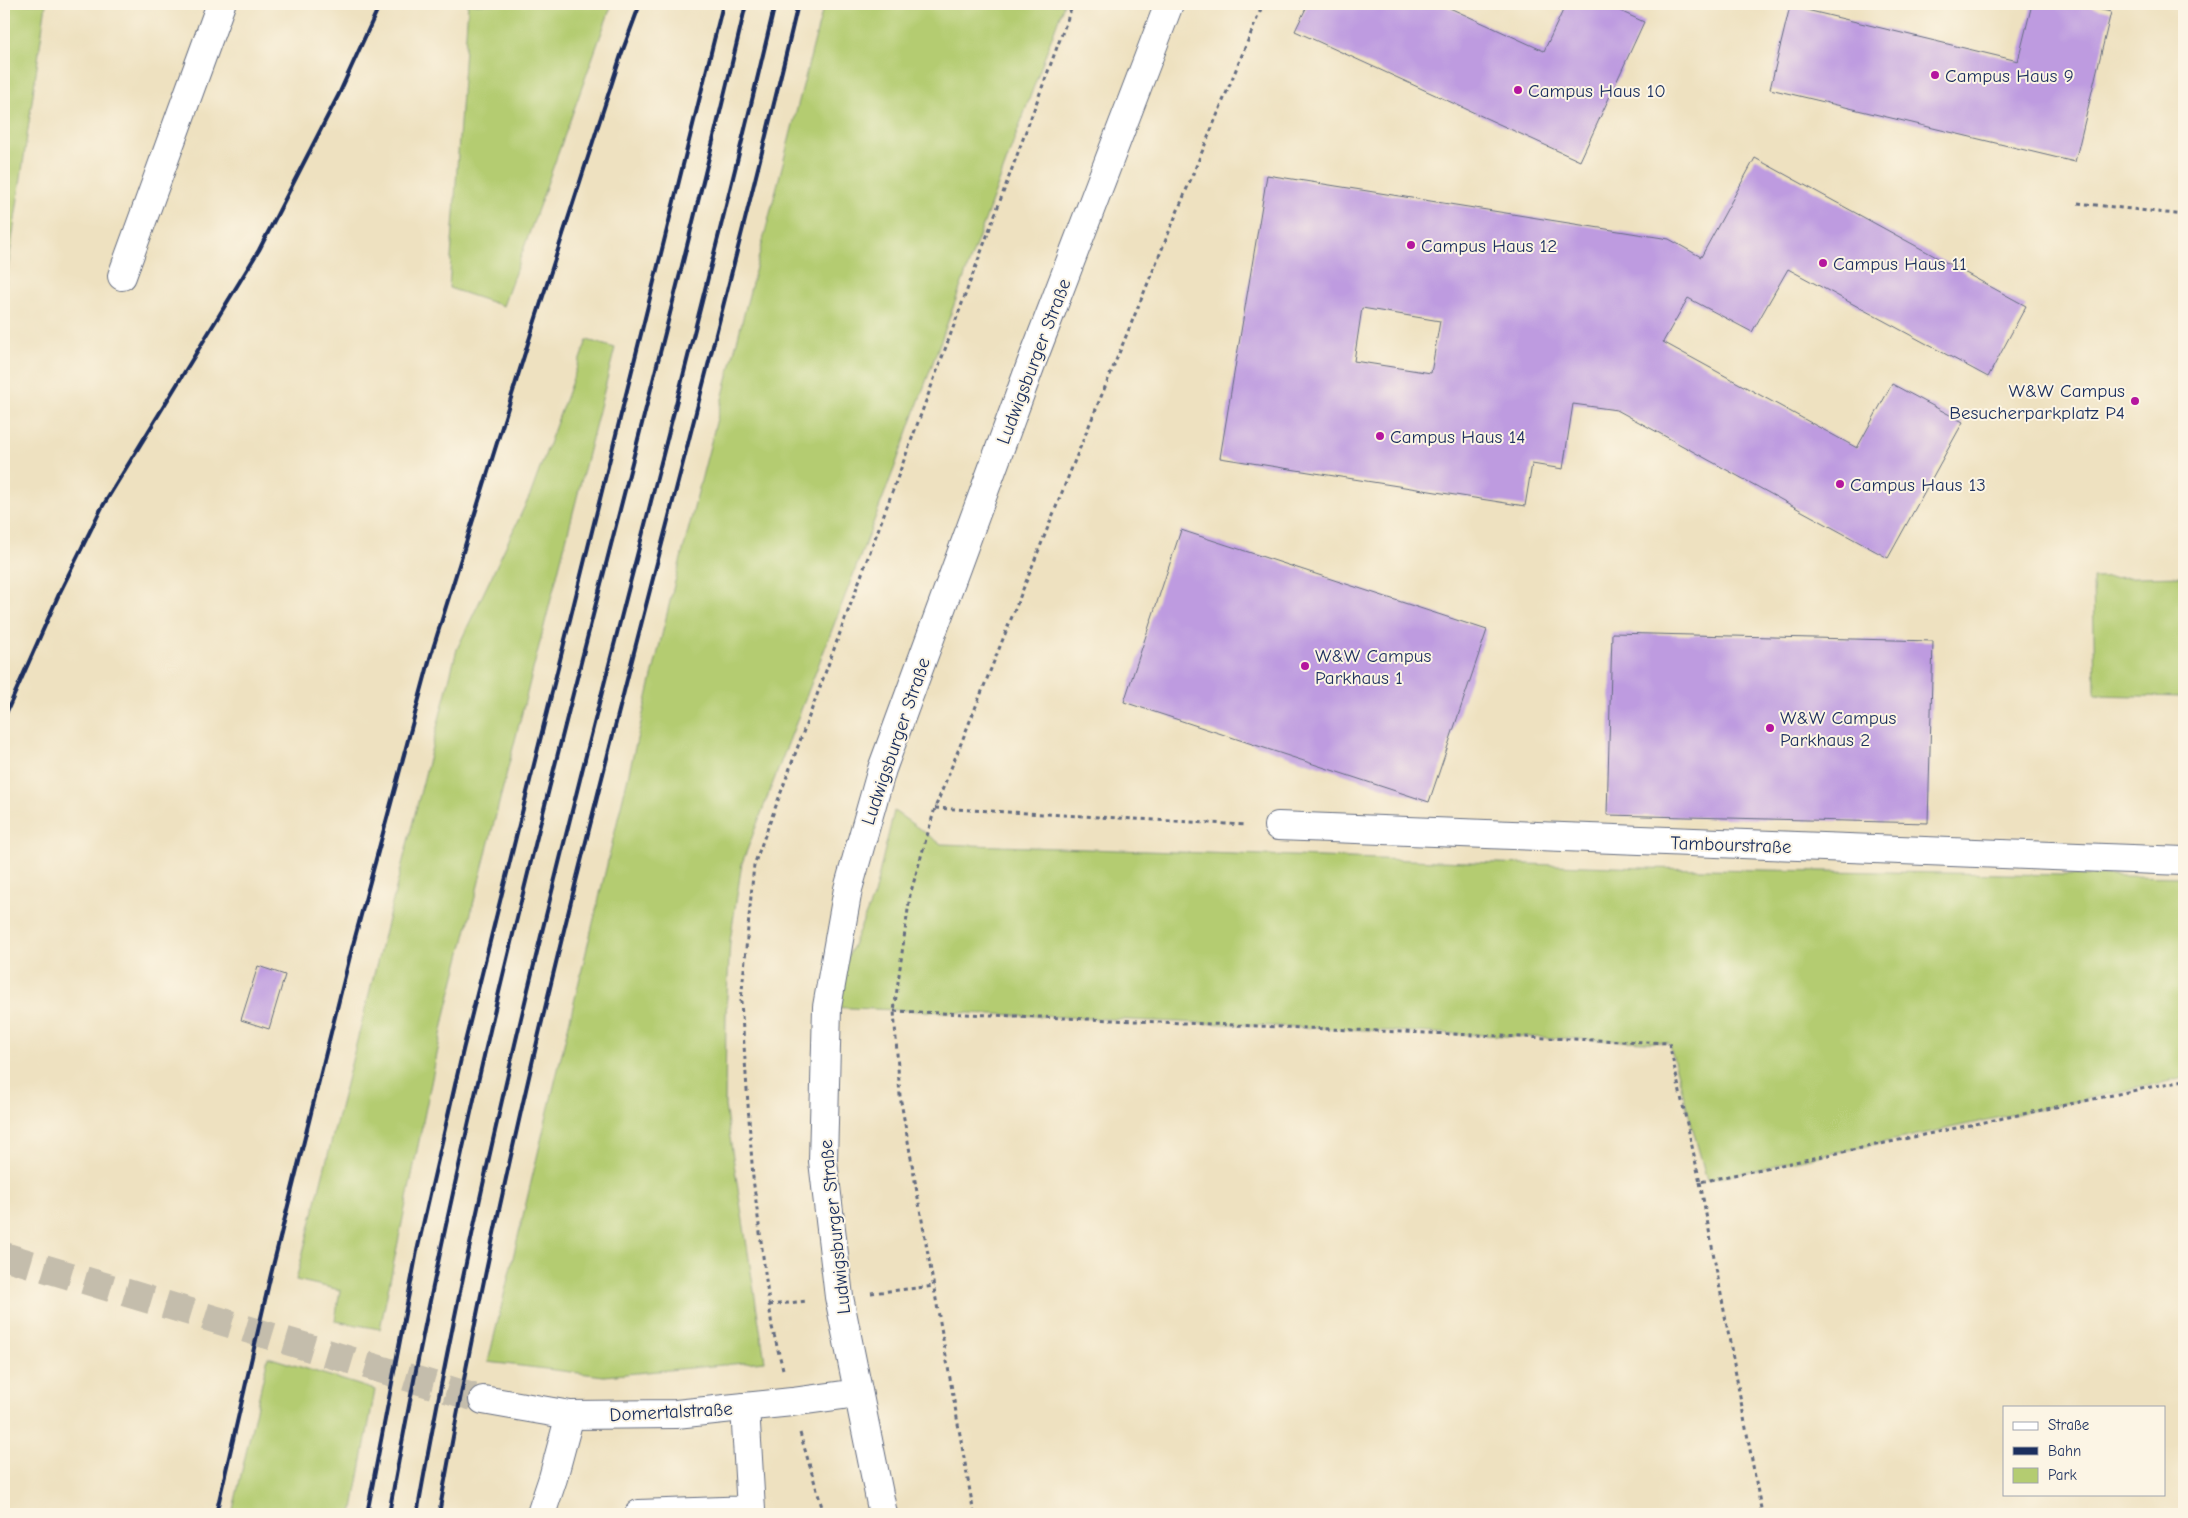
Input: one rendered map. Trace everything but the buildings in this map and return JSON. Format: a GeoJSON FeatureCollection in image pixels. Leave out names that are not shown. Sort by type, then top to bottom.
{"type":"FeatureCollection","features":[{"type":"Feature","properties":{"kind":"main road"},"geometry":{"type":"LineString","coordinates":[[122,276],[221,4]]}},
{"type":"Feature","properties":{"kind":"main road","name":"Ludwigsburger Straße"},"geometry":{"type":"LineString","coordinates":[[882,1514],[839,1297],[824,1161],[827,1007],[848,889],[882,770],[1032,364],[1169,4]]}},
{"type":"Feature","properties":{"kind":"main road","name":"Tambourstraße"},"geometry":{"type":"LineString","coordinates":[[1278,826],[2184,861]]}},
{"type":"Feature","properties":{"kind":"main road","name":"Domertalstraße"},"geometry":{"type":"LineString","coordinates":[[483,1400],[570,1415],[676,1414],[858,1393]]}},
{"type":"Feature","properties":{"kind":"main road"},"geometry":{"type":"LineString","coordinates":[[639,1514],[751,1510],[745,1407]]}},
{"type":"Feature","properties":{"kind":"main road"},"geometry":{"type":"LineString","coordinates":[[541,1514],[570,1415]]}},
{"type":"Feature","properties":{"kind":"path"},"geometry":{"type":"LineString","coordinates":[[824,1514],[772,1327],[754,1178],[741,1011],[754,865],[1073,4]]}},
{"type":"Feature","properties":{"kind":"path"},"geometry":{"type":"LineString","coordinates":[[974,1514],[900,1096],[894,1011],[910,895],[935,808],[1080,446],[1263,4]]}},
{"type":"Feature","properties":{"kind":"path"},"geometry":{"type":"LineString","coordinates":[[2078,203],[2184,215]]}},
{"type":"Feature","properties":{"kind":"path"},"geometry":{"type":"LineString","coordinates":[[935,808],[1278,826]]}},
{"type":"Feature","properties":{"kind":"path"},"geometry":{"type":"LineString","coordinates":[[894,1011],[1670,1043],[1700,1182],[1762,1514]]}},
{"type":"Feature","properties":{"kind":"path"},"geometry":{"type":"LineString","coordinates":[[1700,1182],[2184,1080]]}},
{"type":"Feature","properties":{"kind":"green space"},"geometry":{"type":"Polygon","coordinates":[[[4,4],[46,4],[4,296],[4,4]]]}},
{"type":"Feature","properties":{"kind":"green space"},"geometry":{"type":"Polygon","coordinates":[[[468,4],[612,4],[503,306],[449,288],[468,4]]]}},
{"type":"Feature","properties":{"kind":"green space"},"geometry":{"type":"Polygon","coordinates":[[[824,4],[1064,4],[894,469],[742,863],[730,941],[726,1014],[725,1106],[765,1361],[604,1376],[488,1362],[671,597],[824,4]]]}},
{"type":"Feature","properties":{"kind":"green space"},"geometry":{"type":"Polygon","coordinates":[[[587,340],[615,348],[446,1011],[380,1329],[335,1321],[340,1290],[296,1280],[457,649],[531,493],[587,340]]]}},
{"type":"Feature","properties":{"kind":"green space"},"geometry":{"type":"Polygon","coordinates":[[[2184,576],[2184,697],[2095,695],[2093,578],[2184,576]]]}},
{"type":"Feature","properties":{"kind":"green space"},"geometry":{"type":"Polygon","coordinates":[[[894,811],[941,844],[1643,868],[2184,877],[2184,1078],[1707,1180],[1669,1043],[827,1007],[874,895],[894,811]]]}},
{"type":"Feature","properties":{"kind":"green space"},"geometry":{"type":"Polygon","coordinates":[[[268,1357],[375,1390],[352,1514],[232,1514],[268,1357]]]}},
{"type":"Feature","properties":{"kind":"tunnel"},"geometry":{"type":"LineString","coordinates":[[4,1256],[483,1400]]}},
{"type":"Feature","properties":{"kind":"railway"},"geometry":{"type":"LineString","coordinates":[[4,718],[59,594],[101,509],[259,250],[339,94],[380,4]]}},
{"type":"Feature","properties":{"kind":"railway"},"geometry":{"type":"LineString","coordinates":[[216,1514],[271,1274],[350,956],[430,658],[534,324],[621,55],[640,4]]}},
{"type":"Feature","properties":{"kind":"railway"},"geometry":{"type":"LineString","coordinates":[[367,1514],[417,1251],[463,1050],[723,4]]}},
{"type":"Feature","properties":{"kind":"railway"},"geometry":{"type":"LineString","coordinates":[[389,1514],[425,1323],[510,945],[746,4]]}},
{"type":"Feature","properties":{"kind":"railway"},"geometry":{"type":"LineString","coordinates":[[417,1514],[453,1323],[494,1134],[539,945],[682,381],[775,4]]}},
{"type":"Feature","properties":{"kind":"railway"},"geometry":{"type":"LineString","coordinates":[[439,1514],[475,1323],[560,945],[752,192],[798,4]]}},
{"type":"Feature","properties":{"kind":"place","name":"Campus Haus 9"},"geometry":{"type":"Point","coordinates":[1935,75]}},
{"type":"Feature","properties":{"kind":"place","name":"Campus Haus 10"},"geometry":{"type":"Point","coordinates":[1518,90]}},
{"type":"Feature","properties":{"kind":"place","name":"Campus Haus 12"},"geometry":{"type":"Point","coordinates":[1411,245]}},
{"type":"Feature","properties":{"kind":"place","name":"Campus Haus 11"},"geometry":{"type":"Point","coordinates":[1823,263]}},
{"type":"Feature","properties":{"kind":"place","name":"W&W Campus Besucherparkplatz P4"},"geometry":{"type":"Point","coordinates":[2135,401]}},
{"type":"Feature","properties":{"kind":"place","name":"Campus Haus 14"},"geometry":{"type":"Point","coordinates":[1380,436]}},
{"type":"Feature","properties":{"kind":"place","name":"Campus Haus 13"},"geometry":{"type":"Point","coordinates":[1840,484]}},
{"type":"Feature","properties":{"kind":"place","name":"W&W Campus Parkhaus 1"},"geometry":{"type":"Point","coordinates":[1305,666]}},
{"type":"Feature","properties":{"kind":"place","name":"W&W Campus Parkhaus 2"},"geometry":{"type":"Point","coordinates":[1770,728]}}]}
